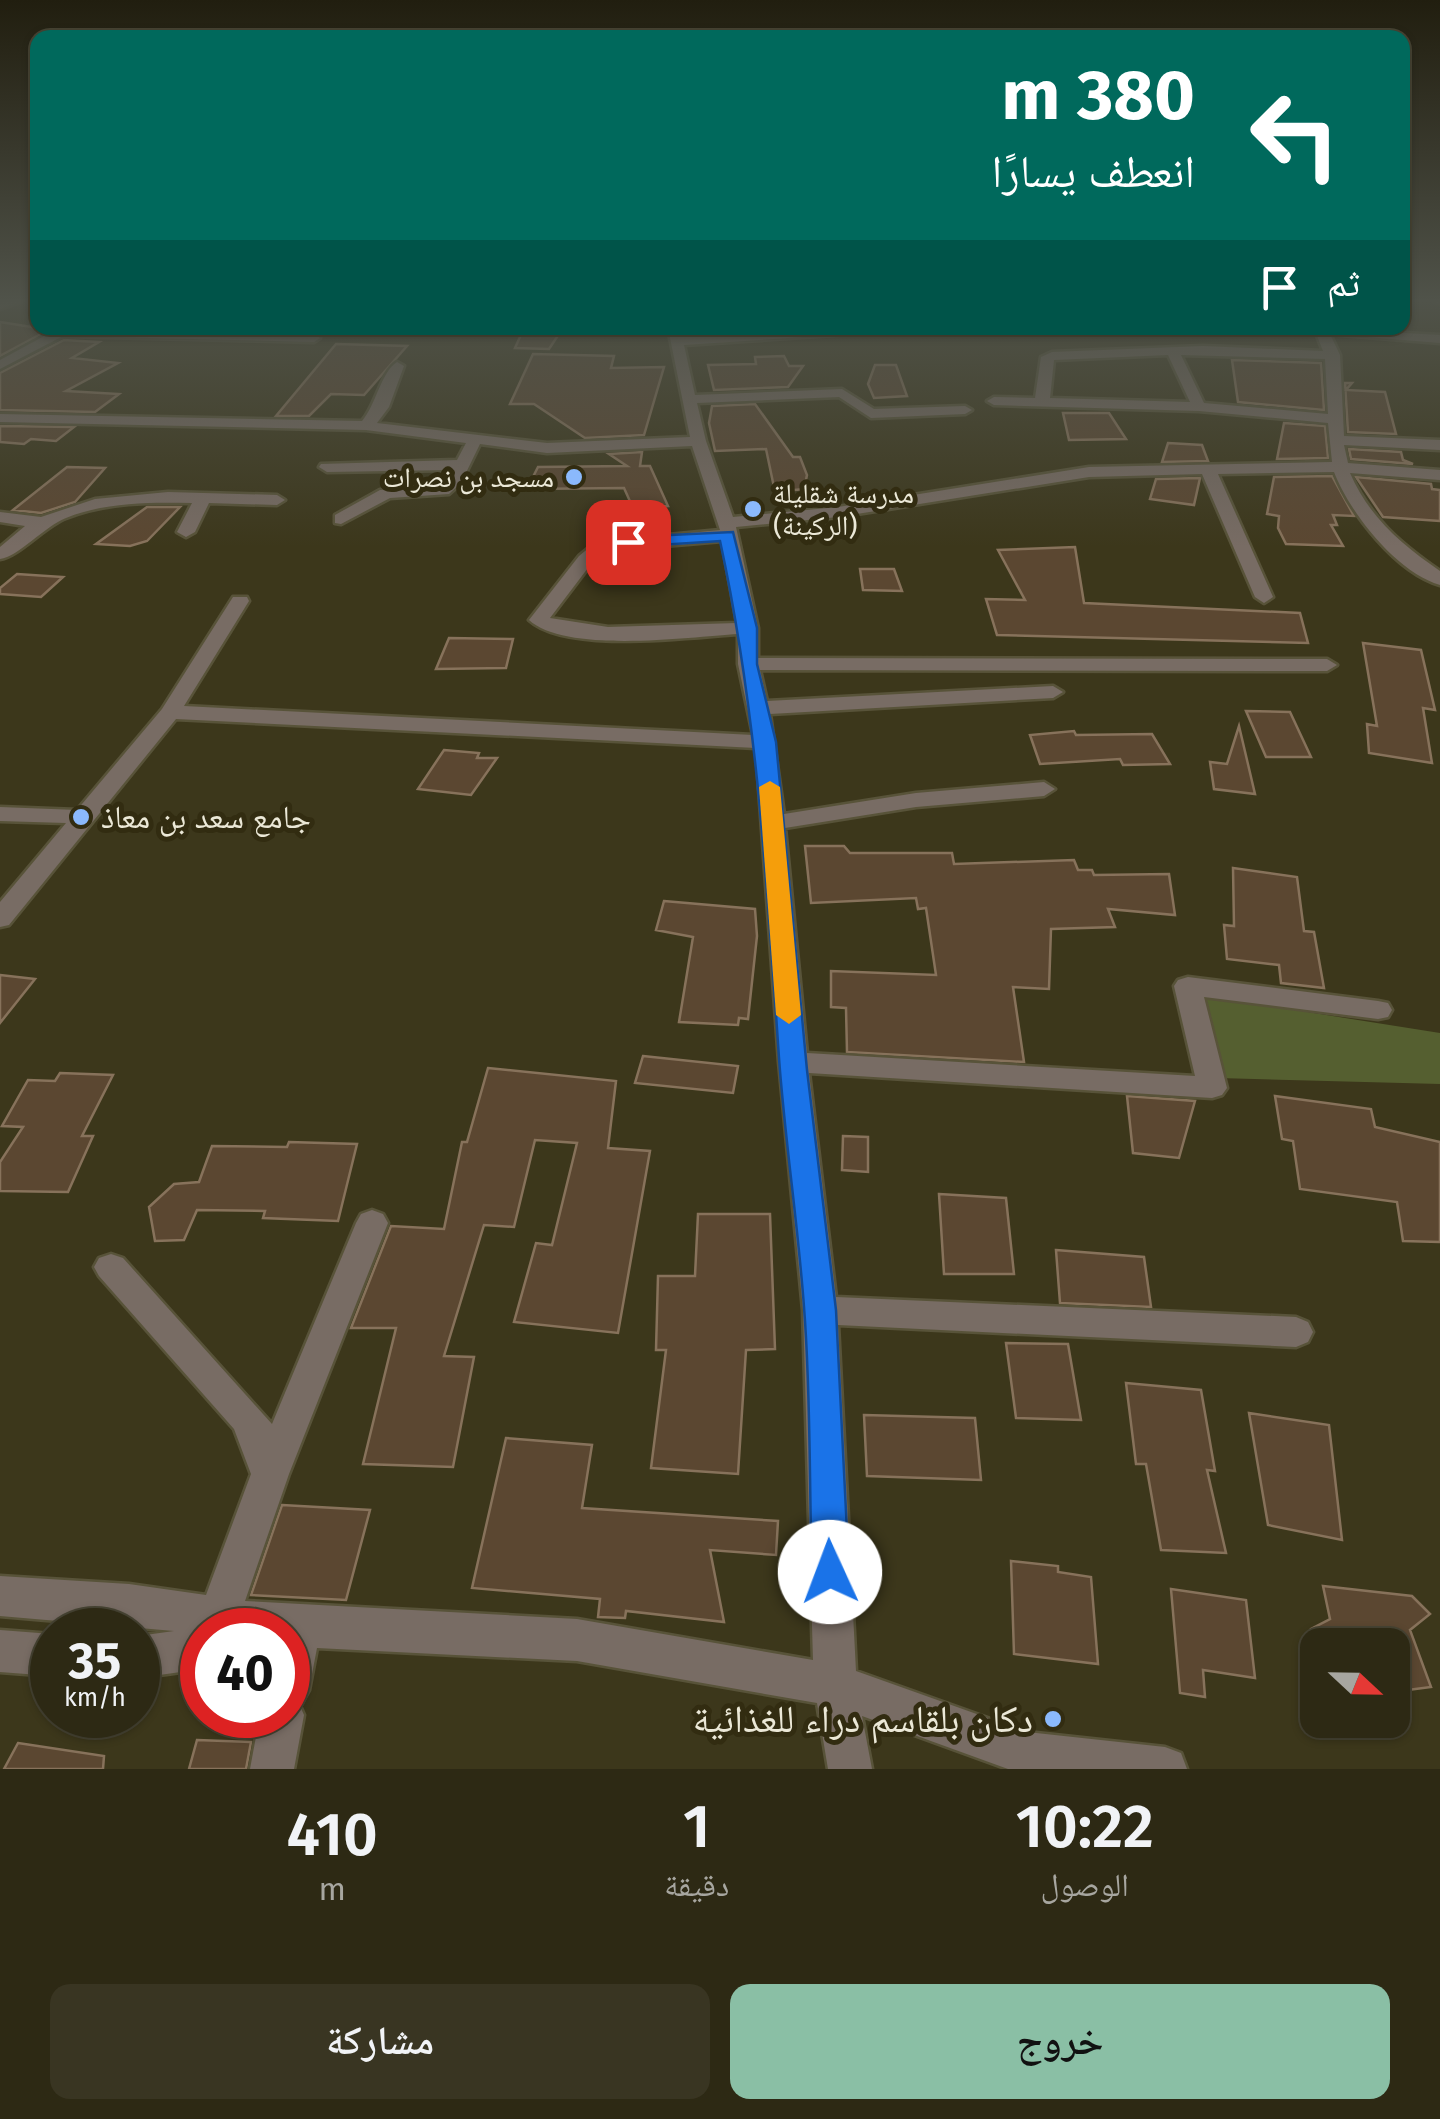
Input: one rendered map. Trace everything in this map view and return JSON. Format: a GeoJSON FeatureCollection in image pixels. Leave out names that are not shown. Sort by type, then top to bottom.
{"type":"FeatureCollection","features":[{"type":"Feature","properties":{"kind":"street"},"geometry":{"type":"LineString","coordinates":[[366,426],[382,408],[391,382]]}},
{"type":"Feature","properties":{"kind":"street"},"geometry":{"type":"LineString","coordinates":[[687,382],[698,441],[727,530],[748,628],[748,664],[766,742],[793,1062],[820,1310],[835,1684],[850,1769]]}},
{"type":"Feature","properties":{"kind":"street"},"geometry":{"type":"LineString","coordinates":[[1042,402],[1045,382]]}},
{"type":"Feature","properties":{"kind":"street"},"geometry":{"type":"LineString","coordinates":[[1187,382],[1199,407]]}},
{"type":"Feature","properties":{"kind":"street"},"geometry":{"type":"LineString","coordinates":[[1334,382],[1339,467],[1378,536],[1440,580]]}},
{"type":"Feature","properties":{"kind":"street"},"geometry":{"type":"LineString","coordinates":[[691,399],[842,393],[870,414],[966,410]]}},
{"type":"Feature","properties":{"kind":"street"},"geometry":{"type":"LineString","coordinates":[[994,401],[1199,407],[1335,418]]}},
{"type":"Feature","properties":{"kind":"street"},"geometry":{"type":"LineString","coordinates":[[0,418],[366,426],[548,448],[698,441]]}},
{"type":"Feature","properties":{"kind":"street"},"geometry":{"type":"LineString","coordinates":[[341,519],[386,493],[442,490],[454,483],[474,440]]}},
{"type":"Feature","properties":{"kind":"street"},"geometry":{"type":"LineString","coordinates":[[1335,440],[1440,445]]}},
{"type":"Feature","properties":{"kind":"street"},"geometry":{"type":"LineString","coordinates":[[327,467],[463,464]]}},
{"type":"Feature","properties":{"kind":"street"},"geometry":{"type":"LineString","coordinates":[[1207,467],[1264,597]]}},
{"type":"Feature","properties":{"kind":"street"},"geometry":{"type":"LineString","coordinates":[[748,628],[634,634],[550,628],[539,620],[584,560],[602,546],[1088,472],[1339,467],[1440,475]]}},
{"type":"Feature","properties":{"kind":"street"},"geometry":{"type":"LineString","coordinates":[[186,532],[202,500]]}},
{"type":"Feature","properties":{"kind":"street"},"geometry":{"type":"LineString","coordinates":[[2,554],[44,523],[92,502],[276,500]]}},
{"type":"Feature","properties":{"kind":"street"},"geometry":{"type":"LineString","coordinates":[[0,518],[44,523]]}},
{"type":"Feature","properties":{"kind":"street"},"geometry":{"type":"LineString","coordinates":[[0,920],[80,817],[170,712],[240,601]]}},
{"type":"Feature","properties":{"kind":"street"},"geometry":{"type":"LineString","coordinates":[[748,664],[1328,666]]}},
{"type":"Feature","properties":{"kind":"street"},"geometry":{"type":"LineString","coordinates":[[758,708],[1052,692]]}},
{"type":"Feature","properties":{"kind":"street"},"geometry":{"type":"LineString","coordinates":[[170,712],[766,742]]}},
{"type":"Feature","properties":{"kind":"street"},"geometry":{"type":"LineString","coordinates":[[772,824],[916,800],[1044,789]]}},
{"type":"Feature","properties":{"kind":"street"},"geometry":{"type":"LineString","coordinates":[[0,814],[80,817]]}},
{"type":"Feature","properties":{"kind":"street"},"geometry":{"type":"LineString","coordinates":[[793,1062],[1212,1088],[1188,986],[1378,1010]]}},
{"type":"Feature","properties":{"kind":"street"},"geometry":{"type":"LineString","coordinates":[[220,1608],[270,1474],[372,1224]]}},
{"type":"Feature","properties":{"kind":"street"},"geometry":{"type":"LineString","coordinates":[[111,1266],[247,1418],[266,1454],[270,1474]]}},
{"type":"Feature","properties":{"kind":"street"},"geometry":{"type":"LineString","coordinates":[[820,1310],[1296,1332]]}},
{"type":"Feature","properties":{"kind":"street"},"geometry":{"type":"LineString","coordinates":[[0,1596],[180,1626]]}},
{"type":"Feature","properties":{"kind":"street"},"geometry":{"type":"LineString","coordinates":[[310,1629],[577,1640],[835,1684],[1027,1754],[1165,1769]]}},
{"type":"Feature","properties":{"kind":"street"},"geometry":{"type":"LineString","coordinates":[[0,1651],[30,1653]]}},
{"type":"Feature","properties":{"kind":"street"},"geometry":{"type":"LineString","coordinates":[[272,1769],[278,1738]]}},
{"type":"Feature","properties":{"kind":"green space"},"geometry":{"type":"Polygon","coordinates":[[[1200,995],[1440,1033],[1440,1084],[1218,1078],[1200,995]]]}},
{"type":"Feature","properties":{"kind":"building"},"geometry":{"type":"Polygon","coordinates":[[[0,382],[84,382],[66,391],[119,394],[95,412],[0,410],[0,382]]]}},
{"type":"Feature","properties":{"kind":"building"},"geometry":{"type":"Polygon","coordinates":[[[305,382],[376,382],[364,395],[331,394],[309,416],[276,416],[305,382]]]}},
{"type":"Feature","properties":{"kind":"building"},"geometry":{"type":"Polygon","coordinates":[[[520,382],[660,382],[644,435],[585,438],[534,404],[510,404],[520,382]]]}},
{"type":"Feature","properties":{"kind":"building"},"geometry":{"type":"Polygon","coordinates":[[[712,382],[792,382],[788,387],[714,390],[712,382]]]}},
{"type":"Feature","properties":{"kind":"building"},"geometry":{"type":"Polygon","coordinates":[[[902,382],[907,396],[874,398],[868,384],[902,382]]]}},
{"type":"Feature","properties":{"kind":"building"},"geometry":{"type":"Polygon","coordinates":[[[1235,382],[1322,382],[1324,410],[1238,402],[1235,382]]]}},
{"type":"Feature","properties":{"kind":"building"},"geometry":{"type":"Polygon","coordinates":[[[1345,383],[1352,383],[1346,390],[1385,392],[1396,434],[1348,432],[1345,383]]]}},
{"type":"Feature","properties":{"kind":"building"},"geometry":{"type":"Polygon","coordinates":[[[755,404],[793,457],[800,457],[807,475],[804,489],[775,492],[766,449],[715,451],[709,423],[712,406],[755,404]]]}},
{"type":"Feature","properties":{"kind":"building"},"geometry":{"type":"Polygon","coordinates":[[[1063,413],[1109,413],[1126,439],[1069,440],[1063,413]]]}},
{"type":"Feature","properties":{"kind":"building"},"geometry":{"type":"Polygon","coordinates":[[[1284,423],[1325,426],[1328,458],[1277,459],[1284,423]]]}},
{"type":"Feature","properties":{"kind":"building"},"geometry":{"type":"Polygon","coordinates":[[[0,426],[74,427],[56,441],[31,439],[24,444],[0,442],[0,426]]]}},
{"type":"Feature","properties":{"kind":"building"},"geometry":{"type":"Polygon","coordinates":[[[1168,443],[1202,445],[1208,461],[1162,462],[1168,443]]]}},
{"type":"Feature","properties":{"kind":"building"},"geometry":{"type":"Polygon","coordinates":[[[1349,449],[1401,452],[1403,460],[1413,464],[1351,459],[1349,449]]]}},
{"type":"Feature","properties":{"kind":"building"},"geometry":{"type":"Polygon","coordinates":[[[642,452],[640,466],[650,466],[668,506],[633,508],[624,488],[527,489],[538,467],[627,466],[609,454],[642,452]]]}},
{"type":"Feature","properties":{"kind":"building"},"geometry":{"type":"Polygon","coordinates":[[[67,467],[105,468],[75,502],[41,513],[13,510],[67,467]]]}},
{"type":"Feature","properties":{"kind":"building"},"geometry":{"type":"Polygon","coordinates":[[[1332,476],[1354,516],[1333,515],[1337,525],[1331,525],[1343,546],[1286,544],[1278,528],[1279,516],[1267,514],[1274,477],[1332,476]]]}},
{"type":"Feature","properties":{"kind":"building"},"geometry":{"type":"Polygon","coordinates":[[[1356,477],[1431,484],[1432,489],[1440,490],[1440,521],[1383,517],[1356,477]]]}},
{"type":"Feature","properties":{"kind":"building"},"geometry":{"type":"Polygon","coordinates":[[[1200,478],[1194,505],[1150,499],[1156,479],[1200,478]]]}},
{"type":"Feature","properties":{"kind":"building"},"geometry":{"type":"Polygon","coordinates":[[[147,507],[180,507],[147,541],[130,546],[96,544],[147,507]]]}},
{"type":"Feature","properties":{"kind":"building"},"geometry":{"type":"Polygon","coordinates":[[[1075,547],[1084,603],[1300,613],[1308,643],[997,635],[986,599],[1025,600],[998,550],[1075,547]]]}},
{"type":"Feature","properties":{"kind":"building"},"geometry":{"type":"Polygon","coordinates":[[[860,569],[894,569],[902,591],[863,590],[860,569]]]}},
{"type":"Feature","properties":{"kind":"building"},"geometry":{"type":"Polygon","coordinates":[[[17,574],[63,577],[41,597],[0,594],[0,588],[17,574]]]}},
{"type":"Feature","properties":{"kind":"building"},"geometry":{"type":"Polygon","coordinates":[[[449,638],[513,639],[506,668],[436,669],[449,638]]]}},
{"type":"Feature","properties":{"kind":"building"},"geometry":{"type":"Polygon","coordinates":[[[1363,643],[1421,650],[1435,710],[1423,708],[1432,763],[1369,753],[1367,724],[1377,726],[1363,643]]]}},
{"type":"Feature","properties":{"kind":"building"},"geometry":{"type":"Polygon","coordinates":[[[1246,711],[1290,712],[1311,757],[1266,757],[1246,711]]]}},
{"type":"Feature","properties":{"kind":"building"},"geometry":{"type":"Polygon","coordinates":[[[1239,726],[1255,794],[1214,789],[1210,762],[1227,764],[1239,726]]]}},
{"type":"Feature","properties":{"kind":"building"},"geometry":{"type":"Polygon","coordinates":[[[1074,731],[1076,735],[1152,734],[1170,764],[1123,765],[1120,759],[1040,764],[1030,735],[1074,731]]]}},
{"type":"Feature","properties":{"kind":"building"},"geometry":{"type":"Polygon","coordinates":[[[444,750],[497,758],[471,795],[418,789],[444,750]]]}},
{"type":"Feature","properties":{"kind":"building"},"geometry":{"type":"Polygon","coordinates":[[[805,846],[844,846],[850,853],[952,853],[954,864],[1074,860],[1078,870],[1092,870],[1094,875],[1169,874],[1175,915],[1108,909],[1115,927],[1051,929],[1049,989],[1013,987],[1024,1062],[847,1052],[846,1008],[831,1007],[831,971],[936,975],[926,908],[918,909],[916,898],[811,903],[805,846]]]}},
{"type":"Feature","properties":{"kind":"building"},"geometry":{"type":"Polygon","coordinates":[[[1233,868],[1297,877],[1304,931],[1314,932],[1324,988],[1281,983],[1279,965],[1227,959],[1224,925],[1234,926],[1233,868]]]}},
{"type":"Feature","properties":{"kind":"building"},"geometry":{"type":"Polygon","coordinates":[[[664,901],[755,909],[757,936],[748,1019],[739,1018],[738,1025],[679,1022],[693,937],[656,930],[664,901]]]}},
{"type":"Feature","properties":{"kind":"building"},"geometry":{"type":"Polygon","coordinates":[[[0,975],[35,979],[0,1023],[0,975]]]}},
{"type":"Feature","properties":{"kind":"building"},"geometry":{"type":"Polygon","coordinates":[[[643,1056],[738,1066],[733,1093],[635,1083],[643,1056]]]}},
{"type":"Feature","properties":{"kind":"building"},"geometry":{"type":"Polygon","coordinates":[[[488,1068],[616,1081],[608,1148],[650,1151],[618,1333],[514,1322],[536,1243],[552,1245],[577,1143],[535,1140],[514,1227],[484,1225],[444,1356],[474,1357],[453,1467],[363,1464],[396,1328],[351,1328],[391,1226],[444,1229],[462,1142],[467,1142],[488,1068]]]}},
{"type":"Feature","properties":{"kind":"building"},"geometry":{"type":"Polygon","coordinates":[[[60,1073],[113,1075],[82,1136],[93,1136],[68,1192],[0,1191],[0,1162],[23,1127],[2,1126],[28,1080],[55,1081],[60,1073]]]}},
{"type":"Feature","properties":{"kind":"building"},"geometry":{"type":"Polygon","coordinates":[[[1127,1096],[1195,1101],[1179,1158],[1133,1153],[1127,1096]]]}},
{"type":"Feature","properties":{"kind":"building"},"geometry":{"type":"Polygon","coordinates":[[[1275,1096],[1371,1109],[1375,1127],[1440,1142],[1440,1242],[1403,1241],[1397,1202],[1300,1189],[1293,1141],[1282,1139],[1275,1096]]]}},
{"type":"Feature","properties":{"kind":"building"},"geometry":{"type":"Polygon","coordinates":[[[843,1136],[868,1137],[868,1172],[842,1170],[843,1136]]]}},
{"type":"Feature","properties":{"kind":"building"},"geometry":{"type":"Polygon","coordinates":[[[289,1142],[357,1144],[338,1221],[263,1218],[265,1211],[197,1210],[184,1240],[155,1241],[149,1207],[174,1184],[199,1182],[212,1146],[287,1147],[289,1142]]]}},
{"type":"Feature","properties":{"kind":"building"},"geometry":{"type":"Polygon","coordinates":[[[939,1194],[1006,1198],[1014,1274],[944,1274],[939,1194]]]}},
{"type":"Feature","properties":{"kind":"building"},"geometry":{"type":"Polygon","coordinates":[[[698,1214],[770,1214],[775,1349],[746,1350],[738,1474],[651,1468],[666,1350],[656,1350],[658,1276],[695,1276],[698,1214]]]}},
{"type":"Feature","properties":{"kind":"building"},"geometry":{"type":"Polygon","coordinates":[[[1056,1250],[1144,1257],[1151,1307],[1060,1303],[1056,1250]]]}},
{"type":"Feature","properties":{"kind":"building"},"geometry":{"type":"Polygon","coordinates":[[[1006,1343],[1068,1344],[1081,1420],[1016,1418],[1006,1343]]]}},
{"type":"Feature","properties":{"kind":"building"},"geometry":{"type":"Polygon","coordinates":[[[1126,1383],[1201,1390],[1215,1471],[1207,1470],[1226,1553],[1161,1550],[1146,1464],[1136,1464],[1126,1383]]]}},
{"type":"Feature","properties":{"kind":"building"},"geometry":{"type":"Polygon","coordinates":[[[1249,1413],[1329,1425],[1342,1540],[1268,1525],[1249,1413]]]}},
{"type":"Feature","properties":{"kind":"building"},"geometry":{"type":"Polygon","coordinates":[[[864,1415],[975,1418],[981,1480],[867,1476],[864,1415]]]}},
{"type":"Feature","properties":{"kind":"building"},"geometry":{"type":"Polygon","coordinates":[[[506,1438],[592,1445],[582,1508],[778,1521],[776,1555],[710,1550],[724,1622],[626,1611],[625,1618],[598,1617],[600,1599],[472,1588],[506,1438]]]}},
{"type":"Feature","properties":{"kind":"building"},"geometry":{"type":"Polygon","coordinates":[[[282,1505],[370,1510],[346,1600],[251,1595],[282,1505]]]}},
{"type":"Feature","properties":{"kind":"building"},"geometry":{"type":"Polygon","coordinates":[[[1011,1561],[1058,1566],[1058,1572],[1091,1577],[1098,1664],[1014,1654],[1011,1561]]]}},
{"type":"Feature","properties":{"kind":"building"},"geometry":{"type":"Polygon","coordinates":[[[1323,1586],[1412,1596],[1430,1614],[1410,1630],[1313,1628],[1330,1619],[1323,1586]]]}},
{"type":"Feature","properties":{"kind":"building"},"geometry":{"type":"Polygon","coordinates":[[[1171,1589],[1246,1600],[1255,1678],[1203,1670],[1205,1697],[1180,1693],[1171,1589]]]}},
{"type":"Feature","properties":{"kind":"building"},"geometry":{"type":"Polygon","coordinates":[[[1410,1630],[1431,1687],[1410,1690],[1410,1630]]]}},
{"type":"Feature","properties":{"kind":"building"},"geometry":{"type":"Polygon","coordinates":[[[197,1740],[251,1742],[246,1769],[189,1769],[197,1740]]]}},
{"type":"Feature","properties":{"kind":"building"},"geometry":{"type":"Polygon","coordinates":[[[18,1743],[104,1756],[103,1769],[4,1769],[18,1743]]]}},
{"type":"Feature","properties":{"kind":"slow traffic"},"geometry":{"type":"LineString","coordinates":[[770,787],[789,1015]]}},
{"type":"Feature","properties":{"kind":"place","name":"مسجد بن نصرات"},"geometry":{"type":"Point","coordinates":[574,477]}},
{"type":"Feature","properties":{"kind":"place","name":"مدرسة شقليلة (الركينة)"},"geometry":{"type":"Point","coordinates":[753,509]}},
{"type":"Feature","properties":{"kind":"place","name":"جامع سعد بن معاذ"},"geometry":{"type":"Point","coordinates":[81,817]}},
{"type":"Feature","properties":{"kind":"place","name":"دكان بلقاسم دراء للغذائية"},"geometry":{"type":"Point","coordinates":[1053,1719]}},
{"type":"Feature","properties":{"kind":"route"},"geometry":{"type":"LineString","coordinates":[[628,542],[727,536],[748,628],[748,664],[766,742],[794,1070],[820,1310],[830,1572]]}}]}
